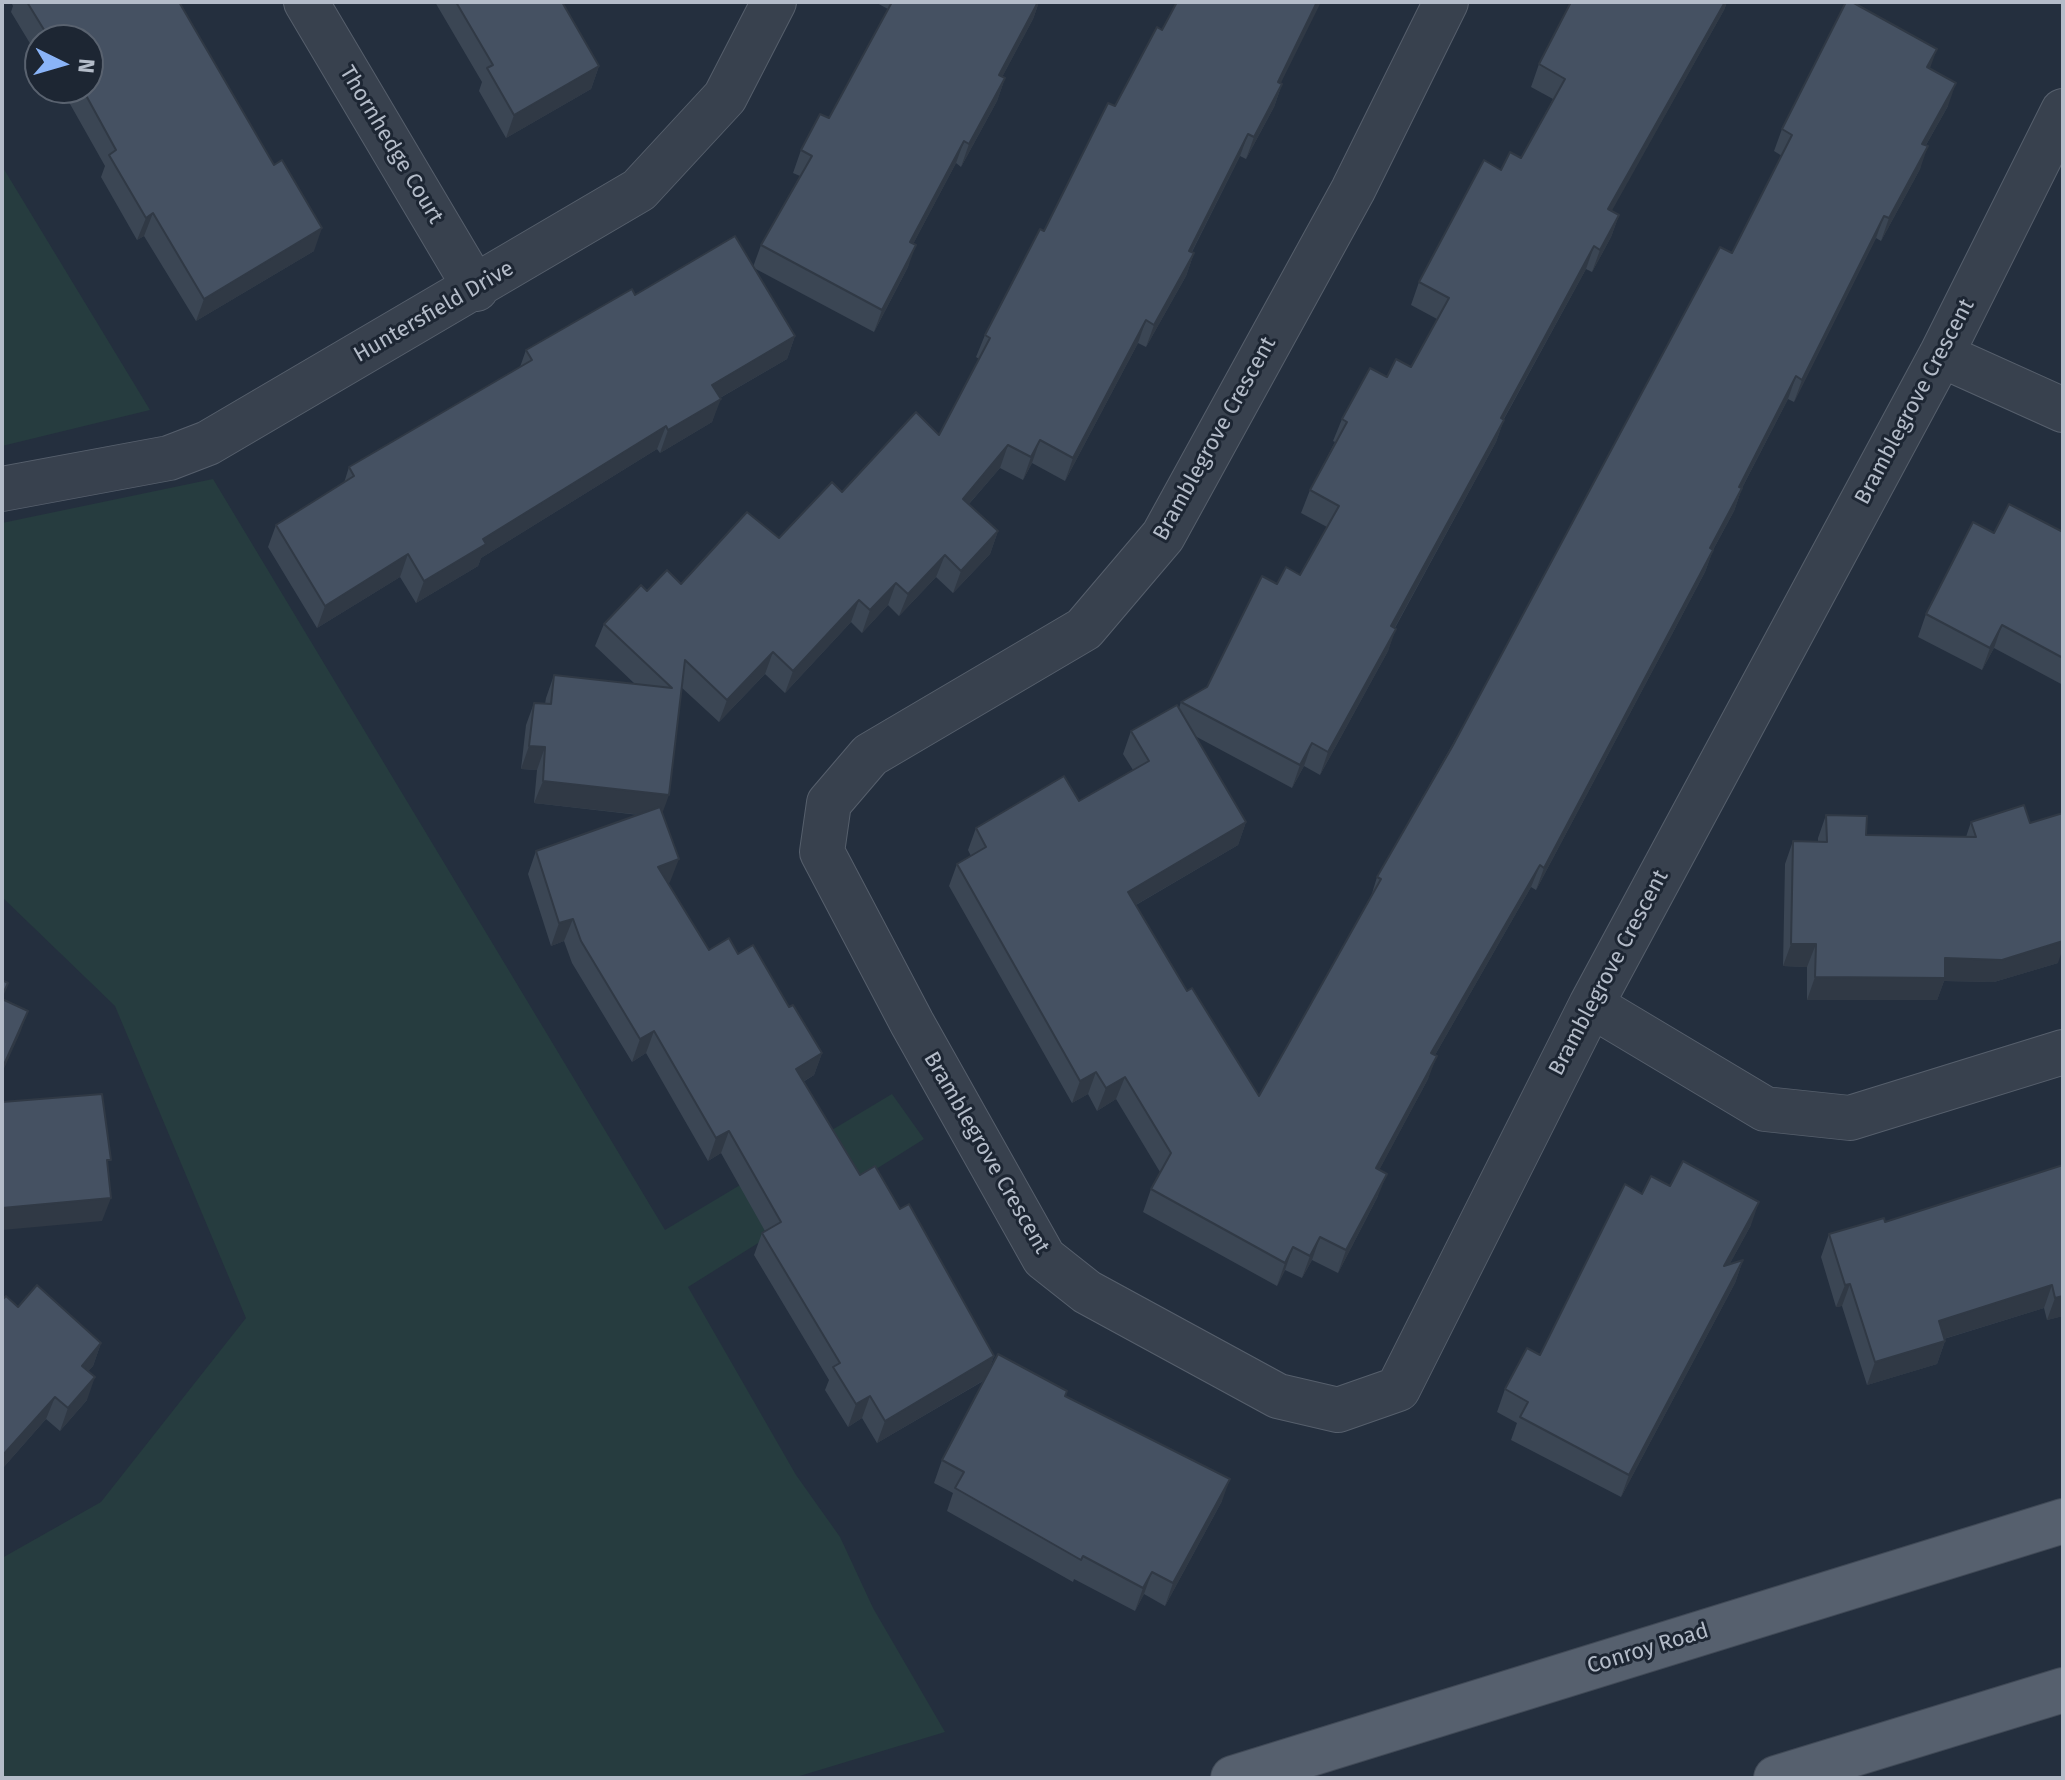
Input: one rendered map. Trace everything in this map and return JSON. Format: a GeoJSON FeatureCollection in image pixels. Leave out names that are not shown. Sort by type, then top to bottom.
{"type":"FeatureCollection","features":[{"type":"Feature","properties":{"kind":"main road","name":"Conroy Road"},"geometry":{"type":"LineString","coordinates":[[1233,1778],[2063,1521]]}},
{"type":"Feature","properties":{"kind":"main road"},"geometry":{"type":"LineString","coordinates":[[1776,1778],[2063,1690]]}},
{"type":"Feature","properties":{"kind":"street","name":"Thornhedge Court"},"geometry":{"type":"LineString","coordinates":[[306,2],[476,289]]}},
{"type":"Feature","properties":{"kind":"street","name":"Huntersfield Drive"},"geometry":{"type":"LineString","coordinates":[[2,489],[169,458],[208,443],[476,289],[639,190],[725,97],[774,2]]}},
{"type":"Feature","properties":{"kind":"street","name":"Bramblegrove Crescent"},"geometry":{"type":"LineString","coordinates":[[1446,2],[1353,190],[1163,536],[1084,629],[870,755],[829,803],[822,852],[926,1049],[1044,1258],[1087,1292],[1278,1396],[1338,1410],[1398,1389],[1591,1005],[1941,355],[2063,111]]}},
{"type":"Feature","properties":{"kind":"street"},"geometry":{"type":"LineString","coordinates":[[1941,355],[2063,410]]}},
{"type":"Feature","properties":{"kind":"street"},"geometry":{"type":"LineString","coordinates":[[1591,1005],[1765,1109],[1850,1118],[2063,1052]]}},
{"type":"Feature","properties":{"kind":"green space"},"geometry":{"type":"Polygon","coordinates":[[[2,166],[150,410],[2,446],[2,166]]]}},
{"type":"Feature","properties":{"kind":"green space"},"geometry":{"type":"Polygon","coordinates":[[[213,479],[665,1230],[892,1094],[924,1139],[688,1287],[796,1475],[840,1537],[873,1608],[945,1732],[793,1778],[2,1778],[2,1558],[101,1502],[246,1318],[115,1006],[2,897],[2,523],[213,479]]]}},
{"type":"Feature","properties":{"kind":"building"},"geometry":{"type":"Polygon","coordinates":[[[27,2],[179,2],[274,165],[282,160],[322,228],[204,299],[153,213],[146,218],[109,155],[116,150],[91,104],[104,104],[104,24],[40,24],[27,2]]]}},
{"type":"Feature","properties":{"kind":"building"},"geometry":{"type":"Polygon","coordinates":[[[456,2],[562,2],[599,66],[514,115],[487,68],[493,65],[456,2]]]}},
{"type":"Feature","properties":{"kind":"building"},"geometry":{"type":"Polygon","coordinates":[[[892,2],[1038,2],[999,75],[1005,78],[969,144],[964,141],[910,242],[916,245],[882,310],[761,245],[812,156],[801,150],[820,114],[829,118],[892,2]]]}},
{"type":"Feature","properties":{"kind":"building"},"geometry":{"type":"Polygon","coordinates":[[[1177,2],[1317,2],[1278,82],[1282,84],[1254,137],[1248,134],[1189,251],[1194,253],[1154,325],[1146,320],[1073,458],[1040,440],[1031,457],[1008,445],[963,499],[998,531],[961,571],[945,555],[908,594],[896,583],[870,610],[859,600],[793,671],[773,652],[727,700],[685,660],[669,795],[543,781],[545,747],[529,746],[534,703],[551,704],[554,675],[672,688],[604,624],[641,585],[647,591],[667,570],[681,584],[747,512],[779,538],[832,482],[842,492],[916,412],[939,435],[990,338],[985,335],[1040,229],[1044,231],[1108,103],[1115,106],[1157,27],[1162,30],[1177,2]]]}},
{"type":"Feature","properties":{"kind":"building"},"geometry":{"type":"Polygon","coordinates":[[[1571,2],[1725,2],[1608,209],[1619,215],[1600,250],[1594,246],[1501,418],[1504,420],[1391,626],[1396,629],[1328,752],[1312,743],[1300,765],[1181,702],[1207,687],[1262,576],[1277,584],[1286,567],[1300,575],[1339,506],[1310,490],[1347,422],[1342,419],[1370,368],[1387,377],[1396,359],[1411,367],[1449,298],[1419,282],[1484,160],[1501,170],[1510,152],[1521,158],[1565,79],[1539,64],[1571,2]]]}},
{"type":"Feature","properties":{"kind":"building"},"geometry":{"type":"Polygon","coordinates":[[[1846,2],[1852,2],[1937,49],[1927,67],[1956,83],[1922,144],[1928,146],[1889,218],[1884,216],[1802,380],[1796,376],[1739,487],[1742,488],[1710,548],[1713,550],[1544,868],[1540,865],[1431,1053],[1437,1056],[1376,1168],[1387,1174],[1346,1250],[1320,1237],[1310,1256],[1293,1247],[1285,1263],[1151,1189],[1171,1153],[1125,1077],[1106,1088],[1096,1072],[1080,1081],[957,864],[986,847],[976,828],[1064,776],[1079,801],[1149,761],[1131,731],[1177,705],[1246,822],[1128,892],[1187,991],[1192,988],[1259,1096],[1381,879],[1377,877],[1452,747],[1720,247],[1732,253],[1792,135],[1782,129],[1846,2]]]}},
{"type":"Feature","properties":{"kind":"building"},"geometry":{"type":"Polygon","coordinates":[[[735,236],[795,336],[712,385],[721,399],[668,430],[666,426],[483,539],[486,544],[424,581],[408,554],[325,606],[276,525],[354,476],[349,467],[532,360],[526,350],[632,289],[635,295],[735,236]]]}},
{"type":"Feature","properties":{"kind":"building"},"geometry":{"type":"Polygon","coordinates":[[[2009,504],[2063,532],[2063,658],[2002,625],[1990,648],[1926,614],[1973,522],[1994,533],[2009,504]]]}},
{"type":"Feature","properties":{"kind":"building"},"geometry":{"type":"Polygon","coordinates":[[[2024,805],[2030,823],[2063,813],[2063,941],[2002,960],[1945,958],[1945,978],[1815,977],[1816,944],[1791,944],[1793,841],[1827,842],[1826,815],[1867,816],[1866,835],[1976,837],[1971,822],[2024,805]]]}},
{"type":"Feature","properties":{"kind":"building"},"geometry":{"type":"Polygon","coordinates":[[[660,807],[679,859],[658,867],[709,950],[729,938],[738,954],[753,945],[789,1007],[793,1005],[822,1053],[796,1069],[860,1175],[875,1166],[900,1209],[909,1204],[994,1356],[885,1421],[870,1396],[856,1404],[833,1367],[840,1363],[762,1233],[781,1222],[729,1131],[716,1138],[654,1031],[640,1039],[581,941],[573,919],[559,923],[536,851],[660,807]]]}},
{"type":"Feature","properties":{"kind":"building"},"geometry":{"type":"Polygon","coordinates":[[[2,980],[8,983],[2,996],[2,980]]]}},
{"type":"Feature","properties":{"kind":"building"},"geometry":{"type":"Polygon","coordinates":[[[2,999],[28,1011],[2,1069],[2,999]]]}},
{"type":"Feature","properties":{"kind":"building"},"geometry":{"type":"Polygon","coordinates":[[[102,1094],[111,1160],[107,1160],[111,1198],[2,1208],[2,1102],[102,1094]]]}},
{"type":"Feature","properties":{"kind":"building"},"geometry":{"type":"Polygon","coordinates":[[[1683,1161],[1759,1202],[1724,1266],[1743,1260],[1629,1475],[1520,1417],[1528,1402],[1505,1389],[1527,1348],[1540,1355],[1625,1184],[1642,1194],[1651,1176],[1670,1186],[1683,1161]]]}},
{"type":"Feature","properties":{"kind":"building"},"geometry":{"type":"Polygon","coordinates":[[[2063,1165],[2063,1296],[2055,1298],[2052,1285],[1939,1321],[1945,1341],[1875,1362],[1850,1284],[1845,1285],[1829,1234],[1884,1218],[1885,1222],[2063,1165]]]}},
{"type":"Feature","properties":{"kind":"building"},"geometry":{"type":"Polygon","coordinates":[[[37,1285],[101,1343],[82,1366],[95,1377],[68,1408],[55,1397],[2,1456],[2,1300],[6,1296],[18,1307],[37,1285]]]}},
{"type":"Feature","properties":{"kind":"building"},"geometry":{"type":"Polygon","coordinates":[[[998,1354],[1067,1391],[1065,1396],[1230,1479],[1173,1583],[1152,1572],[1143,1588],[1083,1556],[1081,1560],[955,1488],[964,1472],[942,1460],[998,1354]]]}}]}
